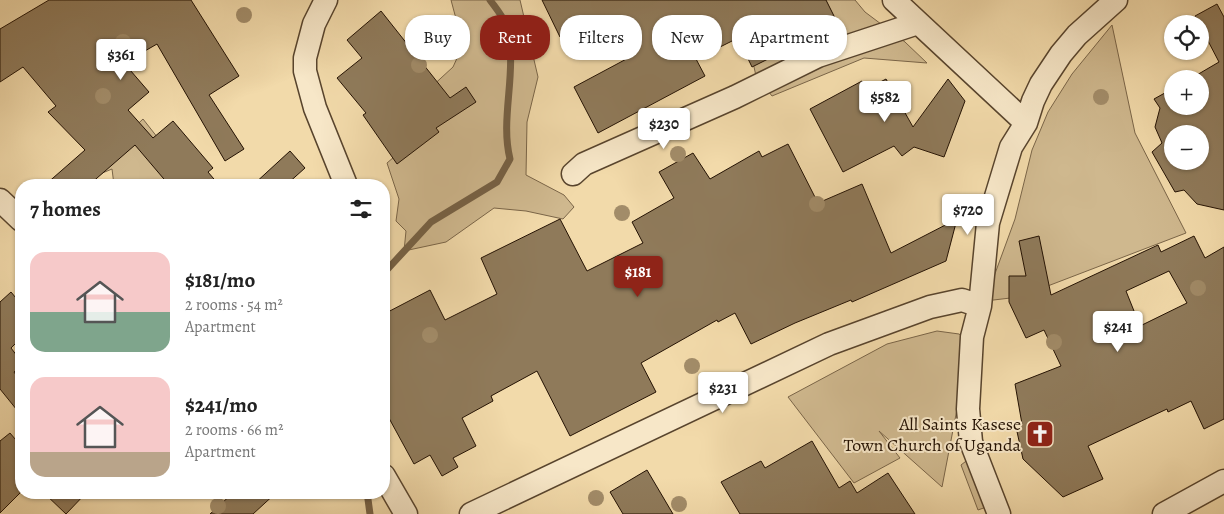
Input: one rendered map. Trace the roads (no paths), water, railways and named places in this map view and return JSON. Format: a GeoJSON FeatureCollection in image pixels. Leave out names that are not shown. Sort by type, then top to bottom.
{"type":"FeatureCollection","features":[{"type":"Feature","properties":{"kind":"street"},"geometry":{"type":"LineString","coordinates":[[326,0],[314,24],[305,58],[305,71],[315,108],[344,179]]}},
{"type":"Feature","properties":{"kind":"street"},"geometry":{"type":"LineString","coordinates":[[894,0],[1026,123]]}},
{"type":"Feature","properties":{"kind":"street"},"geometry":{"type":"LineString","coordinates":[[999,514],[971,442],[968,408],[972,337],[980,306],[988,223],[1011,147],[1026,123],[1041,84],[1061,54],[1077,35],[1116,0]]}},
{"type":"Feature","properties":{"kind":"street"},"geometry":{"type":"LineString","coordinates":[[573,174],[584,164],[720,104],[818,56],[918,23]]}},
{"type":"Feature","properties":{"kind":"street"},"geometry":{"type":"LineString","coordinates":[[0,200],[15,214]]}},
{"type":"Feature","properties":{"kind":"street"},"geometry":{"type":"LineString","coordinates":[[472,514],[829,344],[930,307],[962,300],[980,306]]}},
{"type":"Feature","properties":{"kind":"street"},"geometry":{"type":"LineString","coordinates":[[1164,514],[1224,481]]}},
{"type":"Feature","properties":{"kind":"street"},"geometry":{"type":"LineString","coordinates":[[390,486],[406,514]]}},
{"type":"Feature","properties":{"kind":"waterway"},"geometry":{"type":"LineString","coordinates":[[390,266],[431,222],[497,182],[510,159],[507,142],[511,57],[509,40],[504,20],[490,0]]}},
{"type":"Feature","properties":{"kind":"waterway"},"geometry":{"type":"LineString","coordinates":[[368,499],[370,514]]}},
{"type":"Feature","properties":{"kind":"place","name":"All Saints Kasese Town Church of Uganda"},"geometry":{"type":"Point","coordinates":[1040,434]}}]}
